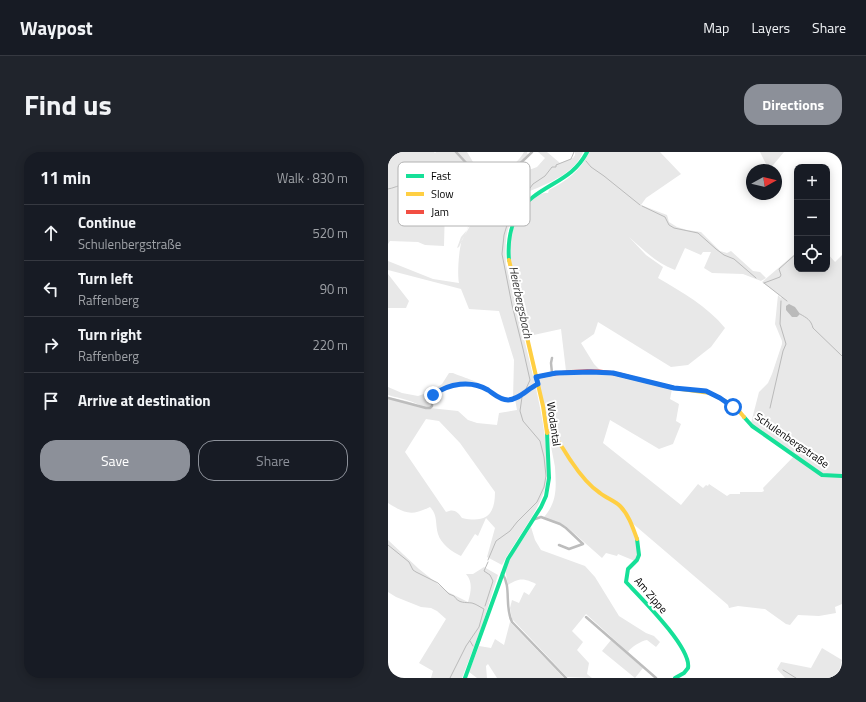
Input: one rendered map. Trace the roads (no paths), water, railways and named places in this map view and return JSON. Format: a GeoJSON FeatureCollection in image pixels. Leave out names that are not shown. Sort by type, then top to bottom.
{"type":"FeatureCollection","features":[{"type":"Feature","properties":{"kind":"street"},"geometry":{"type":"LineString","coordinates":[[456,152],[466,162]]}},
{"type":"Feature","properties":{"kind":"street"},"geometry":{"type":"LineString","coordinates":[[521,162],[532,152]]}},
{"type":"Feature","properties":{"kind":"street","name":"Wodantal"},"geometry":{"type":"LineString","coordinates":[[530,200],[570,174],[581,162],[587,152]]}},
{"type":"Feature","properties":{"kind":"street","name":"Wodantal"},"geometry":{"type":"LineString","coordinates":[[465,678],[502,573],[515,548],[535,519],[546,496],[549,478],[547,430],[538,384],[510,270],[508,252],[509,234],[512,226]]}},
{"type":"Feature","properties":{"kind":"street"},"geometry":{"type":"LineString","coordinates":[[552,358],[552,373]]}},
{"type":"Feature","properties":{"kind":"street","name":"Schulenbergstraße"},"geometry":{"type":"LineString","coordinates":[[536,377],[552,373],[613,373],[674,388],[710,393],[727,402],[739,411],[752,426],[822,475],[842,476]]}},
{"type":"Feature","properties":{"kind":"street"},"geometry":{"type":"LineString","coordinates":[[388,398],[430,408],[432,407],[432,397],[435,394],[460,384],[467,383],[484,388],[497,397],[505,400],[522,395],[538,384]]}},
{"type":"Feature","properties":{"kind":"street","name":"Am Zippe"},"geometry":{"type":"LineString","coordinates":[[547,430],[550,431],[557,440],[587,482],[598,492],[620,506],[628,516],[638,540],[639,555],[637,560],[628,569],[626,582],[668,628],[686,656],[689,664],[688,670],[676,678]]}},
{"type":"Feature","properties":{"kind":"street"},"geometry":{"type":"LineString","coordinates":[[535,519],[541,517],[560,524],[583,544],[569,549],[560,545]]}},
{"type":"Feature","properties":{"kind":"street"},"geometry":{"type":"LineString","coordinates":[[502,573],[507,583],[508,610],[512,622],[566,678]]}},
{"type":"Feature","properties":{"kind":"street"},"geometry":{"type":"LineString","coordinates":[[586,617],[656,678]]}},
{"type":"Feature","properties":{"kind":"waterway","name":"Heierbergsbach"},"geometry":{"type":"LineString","coordinates":[[530,188],[533,184],[545,176],[552,167],[556,167],[556,165],[571,159],[574,152]]}},
{"type":"Feature","properties":{"kind":"waterway"},"geometry":{"type":"LineString","coordinates":[[586,161],[591,167],[640,205]]}},
{"type":"Feature","properties":{"kind":"waterway"},"geometry":{"type":"LineString","coordinates":[[388,189],[398,186]]}},
{"type":"Feature","properties":{"kind":"waterway"},"geometry":{"type":"LineString","coordinates":[[642,206],[665,217],[669,225],[674,228],[698,233],[716,249],[724,255],[734,259],[756,278]]}},
{"type":"Feature","properties":{"kind":"waterway","name":"Heierbergsbach"},"geometry":{"type":"LineString","coordinates":[[507,226],[502,254],[512,305],[530,380],[525,391]]}},
{"type":"Feature","properties":{"kind":"waterway"},"geometry":{"type":"LineString","coordinates":[[764,283],[780,277],[781,275],[779,269],[794,256]]}},
{"type":"Feature","properties":{"kind":"waterway"},"geometry":{"type":"LineString","coordinates":[[764,283],[787,301]]}},
{"type":"Feature","properties":{"kind":"waterway"},"geometry":{"type":"LineString","coordinates":[[770,408],[783,351],[786,344],[780,324],[781,301]]}},
{"type":"Feature","properties":{"kind":"waterway"},"geometry":{"type":"LineString","coordinates":[[800,314],[808,320],[813,328],[842,356]]}},
{"type":"Feature","properties":{"kind":"waterway","name":"Heierbergsbach"},"geometry":{"type":"LineString","coordinates":[[488,560],[496,541],[510,531],[537,502],[544,487],[546,476],[544,457],[540,441],[523,421],[520,411],[522,397]]}},
{"type":"Feature","properties":{"kind":"waterway"},"geometry":{"type":"LineString","coordinates":[[388,545],[409,562],[413,570],[438,583],[449,594],[458,600],[462,602],[474,603],[484,609],[479,627],[466,646],[450,678]]}},
{"type":"Feature","properties":{"kind":"waterway","name":"Heierbergsbach"},"geometry":{"type":"LineString","coordinates":[[485,606],[493,581],[490,575],[484,571],[488,562]]}},
{"type":"Feature","properties":{"kind":"waterway","name":"Heierbergsbach"},"geometry":{"type":"LineString","coordinates":[[470,641],[473,646]]}},
{"type":"Feature","properties":{"kind":"waterway"},"geometry":{"type":"LineString","coordinates":[[783,670],[796,678]]}}]}
